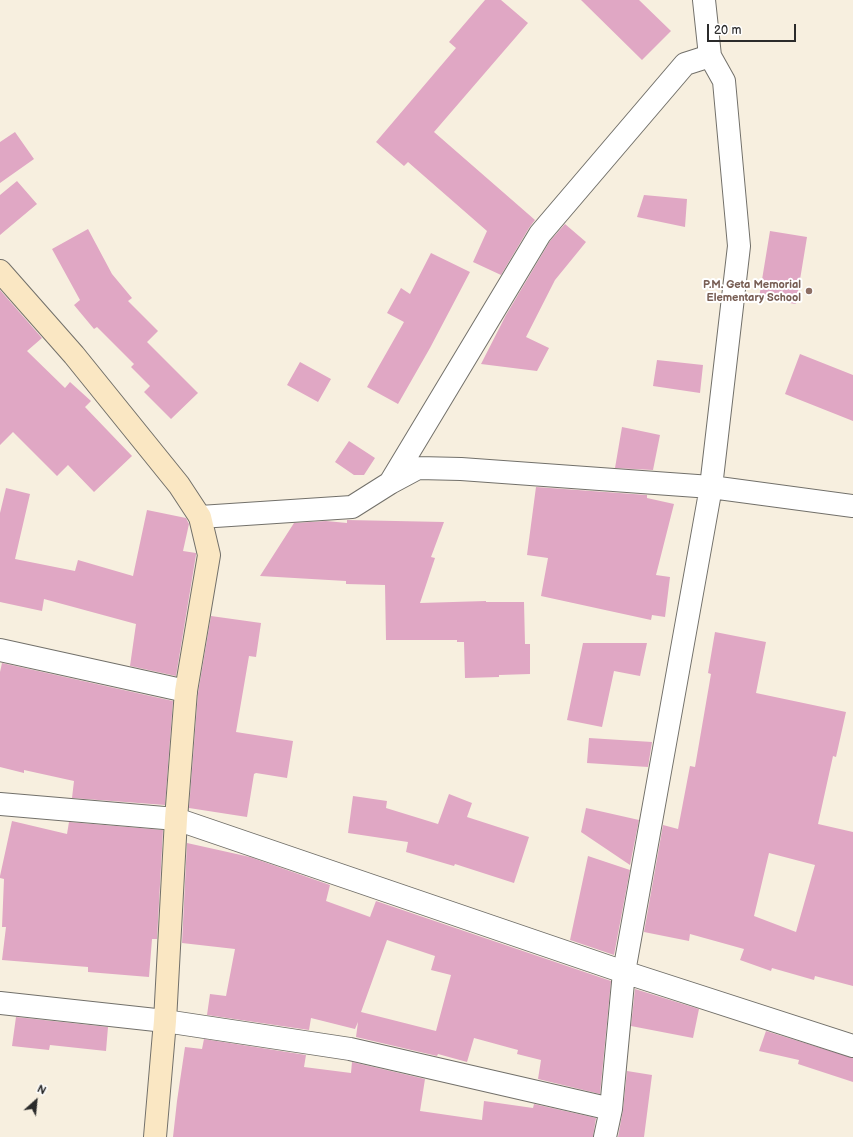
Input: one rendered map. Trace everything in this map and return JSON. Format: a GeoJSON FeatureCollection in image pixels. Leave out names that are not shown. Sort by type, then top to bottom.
{"type":"FeatureCollection","features":[{"type":"Feature","properties":{"kind":"street"},"geometry":{"type":"LineString","coordinates":[[605,1137],[611,1108],[624,972],[711,487],[739,246],[724,80],[710,56],[704,0]]}},
{"type":"Feature","properties":{"kind":"street"},"geometry":{"type":"LineString","coordinates":[[390,483],[540,234],[685,64],[710,56]]}},
{"type":"Feature","properties":{"kind":"street"},"geometry":{"type":"LineString","coordinates":[[0,271],[74,355],[179,485],[200,517],[208,555],[186,691],[176,818],[165,1021],[155,1137]]}},
{"type":"Feature","properties":{"kind":"street"},"geometry":{"type":"LineString","coordinates":[[200,517],[352,507],[390,483],[418,468],[469,470],[711,487],[853,506]]}},
{"type":"Feature","properties":{"kind":"street"},"geometry":{"type":"LineString","coordinates":[[0,650],[186,691]]}},
{"type":"Feature","properties":{"kind":"street"},"geometry":{"type":"LineString","coordinates":[[0,804],[176,818],[624,972],[853,1046]]}},
{"type":"Feature","properties":{"kind":"street"},"geometry":{"type":"LineString","coordinates":[[0,1003],[165,1021],[350,1049],[611,1108]]}},
{"type":"Feature","properties":{"kind":"building"},"geometry":{"type":"Polygon","coordinates":[[[485,0],[501,0],[528,23],[434,132],[535,220],[501,275],[473,262],[487,231],[408,162],[404,166],[376,142],[456,48],[449,42],[485,0]]]}},
{"type":"Feature","properties":{"kind":"building"},"geometry":{"type":"Polygon","coordinates":[[[581,0],[639,0],[671,31],[642,60],[581,0]]]}},
{"type":"Feature","properties":{"kind":"building"},"geometry":{"type":"Polygon","coordinates":[[[15,132],[34,159],[0,183],[0,142],[15,132]]]}},
{"type":"Feature","properties":{"kind":"building"},"geometry":{"type":"Polygon","coordinates":[[[17,181],[37,204],[0,235],[0,195],[17,181]]]}},
{"type":"Feature","properties":{"kind":"building"},"geometry":{"type":"Polygon","coordinates":[[[644,195],[687,199],[685,227],[637,217],[644,195]]]}},
{"type":"Feature","properties":{"kind":"building"},"geometry":{"type":"Polygon","coordinates":[[[565,224],[586,242],[555,280],[526,337],[549,348],[537,371],[481,364],[506,315],[550,241],[565,224]]]}},
{"type":"Feature","properties":{"kind":"building"},"geometry":{"type":"Polygon","coordinates":[[[88,229],[112,274],[132,298],[128,301],[158,331],[147,342],[198,393],[171,419],[144,392],[150,386],[131,367],[134,364],[97,327],[94,329],[74,305],[80,300],[52,249],[88,229]]]}},
{"type":"Feature","properties":{"kind":"building"},"geometry":{"type":"Polygon","coordinates":[[[770,231],[807,237],[796,304],[759,298],[770,231]]]}},
{"type":"Feature","properties":{"kind":"building"},"geometry":{"type":"Polygon","coordinates":[[[431,253],[470,272],[430,348],[398,404],[367,387],[404,322],[387,313],[401,288],[410,294],[431,253]]]}},
{"type":"Feature","properties":{"kind":"building"},"geometry":{"type":"Polygon","coordinates":[[[0,290],[42,338],[27,351],[65,388],[70,382],[91,401],[85,407],[132,456],[94,492],[68,465],[57,476],[13,432],[0,445],[0,290]]]}},
{"type":"Feature","properties":{"kind":"building"},"geometry":{"type":"Polygon","coordinates":[[[800,354],[853,375],[853,421],[785,394],[800,354]]]}},
{"type":"Feature","properties":{"kind":"building"},"geometry":{"type":"Polygon","coordinates":[[[657,360],[703,365],[700,393],[653,386],[657,360]]]}},
{"type":"Feature","properties":{"kind":"building"},"geometry":{"type":"Polygon","coordinates":[[[300,362],[331,379],[318,402],[287,385],[300,362]]]}},
{"type":"Feature","properties":{"kind":"building"},"geometry":{"type":"Polygon","coordinates":[[[622,427],[660,435],[653,470],[615,468],[622,427]]]}},
{"type":"Feature","properties":{"kind":"building"},"geometry":{"type":"Polygon","coordinates":[[[349,441],[375,458],[364,475],[354,475],[335,462],[349,441]]]}},
{"type":"Feature","properties":{"kind":"building"},"geometry":{"type":"Polygon","coordinates":[[[536,487],[647,495],[647,498],[674,504],[656,575],[670,577],[665,617],[652,615],[651,620],[541,596],[548,558],[527,555],[536,487]]]}},
{"type":"Feature","properties":{"kind":"building"},"geometry":{"type":"Polygon","coordinates":[[[6,488],[30,494],[15,559],[75,571],[78,560],[133,576],[147,510],[186,518],[189,524],[183,551],[196,553],[196,555],[176,676],[130,666],[136,624],[44,599],[42,611],[0,602],[0,513],[6,488]]]}},
{"type":"Feature","properties":{"kind":"building"},"geometry":{"type":"Polygon","coordinates":[[[347,520],[444,522],[431,557],[435,558],[420,603],[486,601],[524,602],[525,644],[530,644],[530,674],[465,678],[464,642],[457,642],[457,640],[386,640],[385,585],[346,584],[346,581],[260,576],[294,523],[326,521],[347,523],[347,520]]]}},
{"type":"Feature","properties":{"kind":"building"},"geometry":{"type":"Polygon","coordinates":[[[211,616],[261,623],[256,657],[249,656],[236,732],[293,741],[287,778],[256,773],[254,774],[247,817],[189,808],[198,693],[211,616]]]}},
{"type":"Feature","properties":{"kind":"building"},"geometry":{"type":"Polygon","coordinates":[[[715,632],[766,642],[756,693],[846,712],[836,757],[833,756],[818,824],[853,832],[853,986],[815,976],[814,980],[772,968],[771,971],[740,960],[744,949],[690,934],[689,941],[644,932],[663,825],[678,829],[690,766],[695,767],[711,674],[708,673],[715,632]],[[769,853],[754,916],[796,932],[815,865],[769,853]]]}},
{"type":"Feature","properties":{"kind":"building"},"geometry":{"type":"Polygon","coordinates":[[[583,643],[647,643],[640,676],[614,671],[602,727],[567,720],[583,643]]]}},
{"type":"Feature","properties":{"kind":"building"},"geometry":{"type":"Polygon","coordinates":[[[2,663],[173,701],[165,805],[72,798],[74,781],[24,770],[24,773],[0,767],[0,672],[2,663]]]}},
{"type":"Feature","properties":{"kind":"building"},"geometry":{"type":"Polygon","coordinates":[[[589,738],[652,742],[648,767],[587,763],[589,738]]]}},
{"type":"Feature","properties":{"kind":"building"},"geometry":{"type":"Polygon","coordinates":[[[449,794],[472,803],[467,817],[529,837],[514,883],[455,864],[454,866],[406,852],[408,842],[348,833],[353,796],[387,801],[386,808],[438,824],[449,794]]]}},
{"type":"Feature","properties":{"kind":"building"},"geometry":{"type":"Polygon","coordinates":[[[586,808],[639,820],[630,865],[581,832],[586,808]]]}},
{"type":"Feature","properties":{"kind":"building"},"geometry":{"type":"Polygon","coordinates":[[[12,821],[67,834],[69,822],[163,830],[157,939],[152,939],[149,977],[88,972],[88,967],[2,960],[6,927],[2,927],[4,879],[0,878],[0,876],[12,821]]]}},
{"type":"Feature","properties":{"kind":"building"},"geometry":{"type":"Polygon","coordinates":[[[187,843],[250,857],[330,885],[326,901],[370,917],[376,901],[611,981],[600,1094],[538,1079],[541,1060],[517,1054],[518,1050],[474,1038],[467,1062],[438,1054],[437,1056],[356,1037],[358,1022],[355,1029],[311,1018],[309,1030],[207,1015],[210,994],[226,996],[235,949],[182,943],[187,843]],[[387,940],[361,1012],[436,1031],[451,975],[431,970],[435,956],[387,940]]]}},
{"type":"Feature","properties":{"kind":"building"},"geometry":{"type":"Polygon","coordinates":[[[588,856],[630,870],[614,955],[570,940],[588,856]]]}},
{"type":"Feature","properties":{"kind":"building"},"geometry":{"type":"Polygon","coordinates":[[[635,989],[699,1009],[693,1038],[631,1026],[635,989]]]}},
{"type":"Feature","properties":{"kind":"building"},"geometry":{"type":"Polygon","coordinates":[[[16,1017],[108,1027],[106,1051],[50,1045],[49,1050],[12,1046],[16,1017]]]}},
{"type":"Feature","properties":{"kind":"building"},"geometry":{"type":"Polygon","coordinates":[[[766,1031],[853,1058],[853,1082],[798,1064],[799,1060],[759,1051],[766,1031]]]}},
{"type":"Feature","properties":{"kind":"building"},"geometry":{"type":"Polygon","coordinates":[[[204,1039],[306,1055],[304,1067],[351,1073],[352,1062],[425,1079],[420,1111],[482,1120],[484,1101],[533,1108],[534,1104],[596,1118],[593,1137],[173,1137],[185,1047],[202,1049],[204,1039]]]}},
{"type":"Feature","properties":{"kind":"building"},"geometry":{"type":"Polygon","coordinates":[[[627,1071],[652,1075],[644,1137],[618,1137],[623,1110],[627,1071]]]}},
{"type":"Feature","properties":{"kind":"place","name":"P.M. Geta Memorial Elementary School"},"geometry":{"type":"Point","coordinates":[809,291]}}]}
